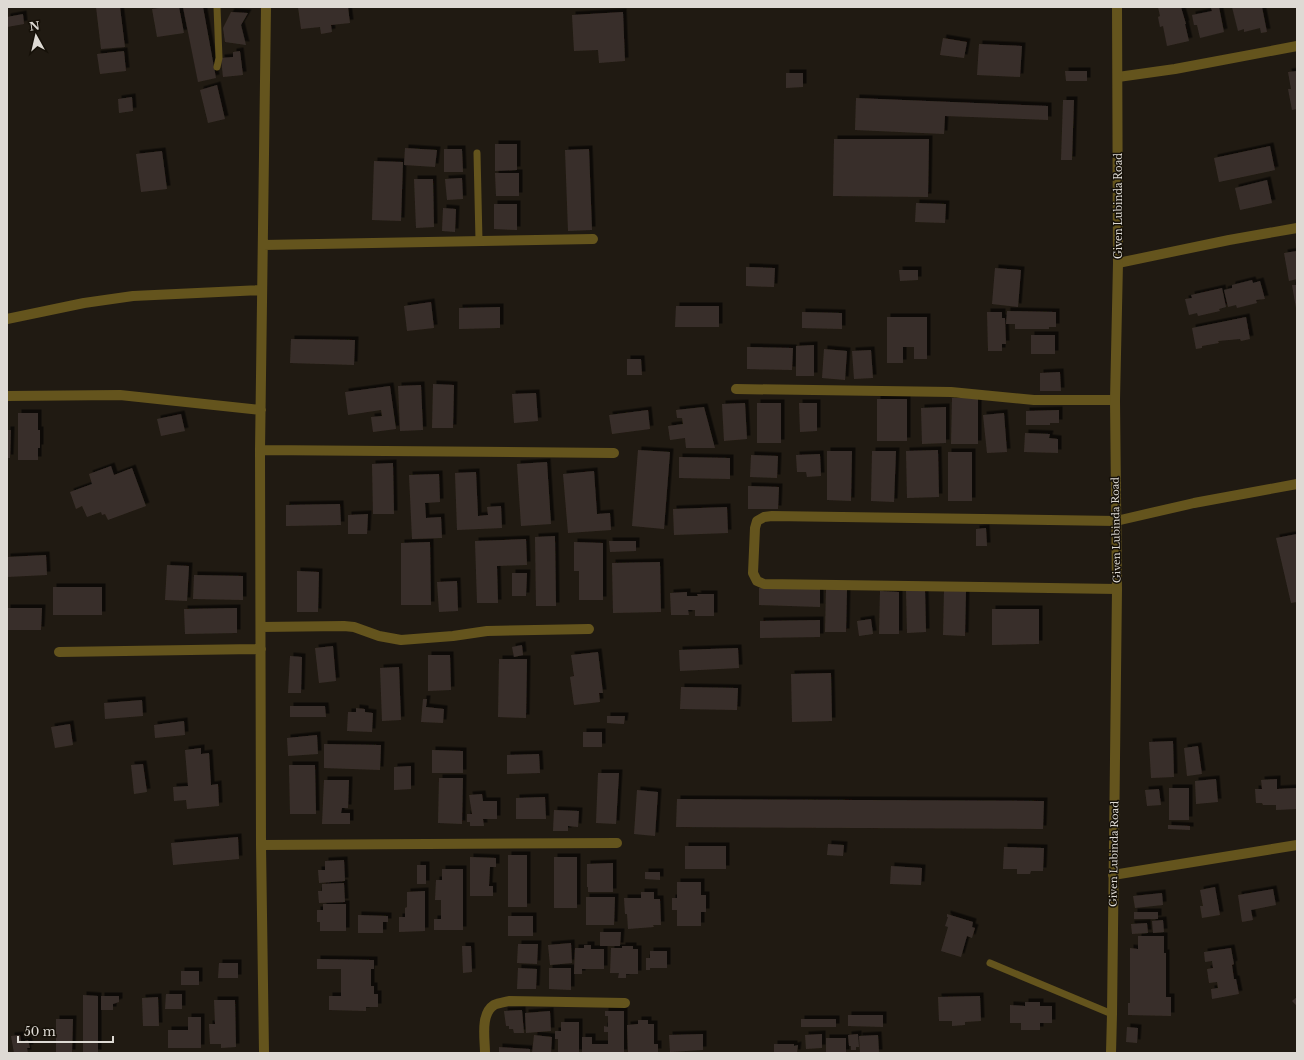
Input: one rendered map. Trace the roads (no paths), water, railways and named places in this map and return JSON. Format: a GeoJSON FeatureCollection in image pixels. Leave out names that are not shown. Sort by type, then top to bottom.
{"type":"FeatureCollection","features":[{"type":"Feature","properties":{"kind":"street"},"geometry":{"type":"LineString","coordinates":[[264,1053],[261,845],[260,450],[266,7]]}},
{"type":"Feature","properties":{"kind":"street","name":"Given Lubinda Road"},"geometry":{"type":"LineString","coordinates":[[1111,1053],[1117,588],[1115,400],[1118,263],[1118,7]]}},
{"type":"Feature","properties":{"kind":"street"},"geometry":{"type":"LineString","coordinates":[[1118,77],[1175,69],[1297,46]]}},
{"type":"Feature","properties":{"kind":"street"},"geometry":{"type":"LineString","coordinates":[[1118,263],[1229,240],[1297,228]]}},
{"type":"Feature","properties":{"kind":"street"},"geometry":{"type":"LineString","coordinates":[[263,245],[593,239]]}},
{"type":"Feature","properties":{"kind":"street"},"geometry":{"type":"LineString","coordinates":[[7,319],[20,318],[84,303],[133,296],[262,290]]}},
{"type":"Feature","properties":{"kind":"street"},"geometry":{"type":"LineString","coordinates":[[736,389],[951,392],[1034,400],[1115,400]]}},
{"type":"Feature","properties":{"kind":"street"},"geometry":{"type":"LineString","coordinates":[[7,396],[120,395],[261,410]]}},
{"type":"Feature","properties":{"kind":"street"},"geometry":{"type":"LineString","coordinates":[[260,450],[614,453]]}},
{"type":"Feature","properties":{"kind":"street"},"geometry":{"type":"LineString","coordinates":[[1117,588],[764,584],[757,581],[753,573],[755,528],[757,521],[764,517],[772,516],[1116,522],[1194,504],[1297,484]]}},
{"type":"Feature","properties":{"kind":"street"},"geometry":{"type":"LineString","coordinates":[[261,627],[344,626],[359,628],[379,636],[401,640],[453,636],[487,631],[589,629]]}},
{"type":"Feature","properties":{"kind":"street"},"geometry":{"type":"LineString","coordinates":[[60,652],[261,650]]}},
{"type":"Feature","properties":{"kind":"street"},"geometry":{"type":"LineString","coordinates":[[261,845],[617,843]]}},
{"type":"Feature","properties":{"kind":"street"},"geometry":{"type":"LineString","coordinates":[[1113,875],[1297,845]]}},
{"type":"Feature","properties":{"kind":"street"},"geometry":{"type":"LineString","coordinates":[[485,1053],[484,1022],[487,1012],[494,1005],[509,1001],[625,1003]]}},
{"type":"Feature","properties":{"kind":"lane"},"geometry":{"type":"LineString","coordinates":[[217,7],[219,58],[217,67]]}},
{"type":"Feature","properties":{"kind":"lane"},"geometry":{"type":"LineString","coordinates":[[477,153],[479,241]]}},
{"type":"Feature","properties":{"kind":"lane"},"geometry":{"type":"LineString","coordinates":[[990,963],[1112,1014]]}}]}
